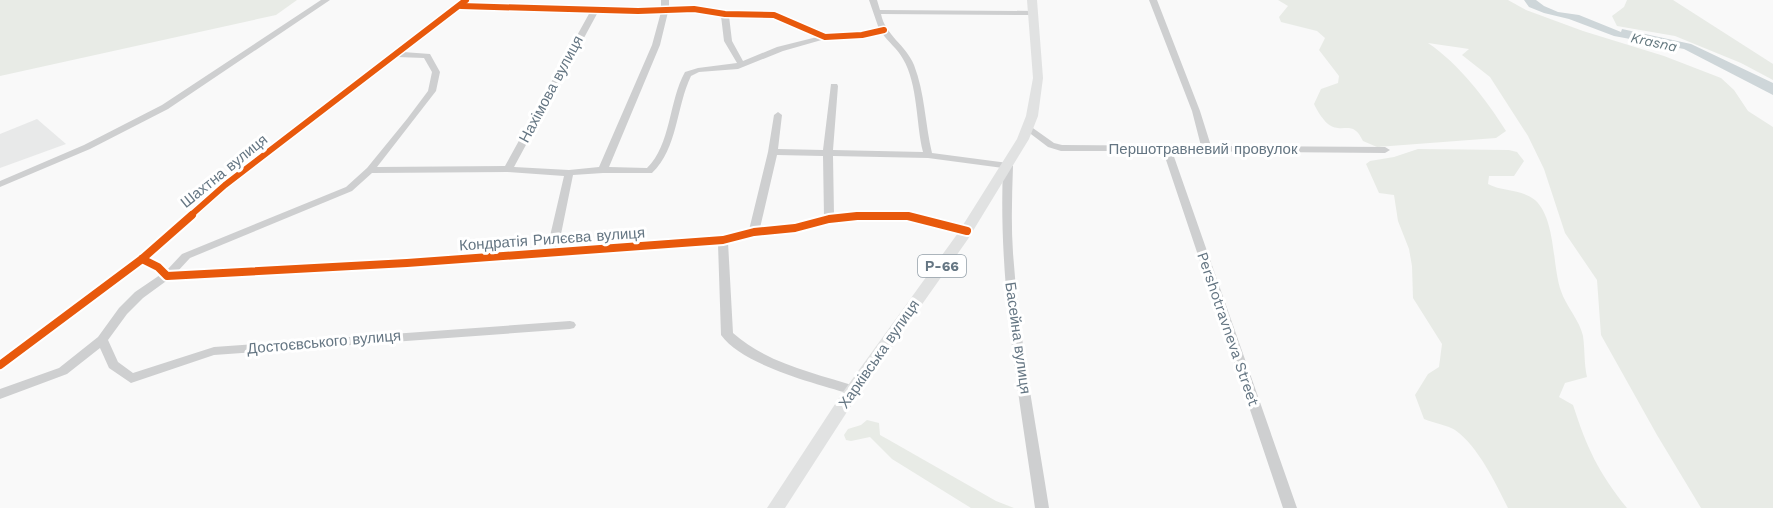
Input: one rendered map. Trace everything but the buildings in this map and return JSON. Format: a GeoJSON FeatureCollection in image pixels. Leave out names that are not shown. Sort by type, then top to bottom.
{"type":"FeatureCollection","features":[{"type":"Feature","properties":{"kind":"main road","name":"Харківська вулиця"},"geometry":{"type":"LineString","coordinates":[[776,508],[808,456],[967,231],[1008,166],[1027,128],[1035,105],[1038,85],[1032,6]]}},
{"type":"Feature","properties":{"kind":"street"},"geometry":{"type":"LineString","coordinates":[[0,184],[87,147],[165,107],[326,0]]}},
{"type":"Feature","properties":{"kind":"street"},"geometry":{"type":"LineString","coordinates":[[568,10],[576,0]]}},
{"type":"Feature","properties":{"kind":"street"},"geometry":{"type":"LineString","coordinates":[[603,170],[646,70],[666,10],[665,0]]}},
{"type":"Feature","properties":{"kind":"street"},"geometry":{"type":"LineString","coordinates":[[873,0],[878,12],[879,23],[908,59],[912,69],[921,129],[928,155]]}},
{"type":"Feature","properties":{"kind":"street"},"geometry":{"type":"LineString","coordinates":[[934,0],[934,11]]}},
{"type":"Feature","properties":{"kind":"street"},"geometry":{"type":"LineString","coordinates":[[1153,0],[1196,111],[1207,150]]}},
{"type":"Feature","properties":{"kind":"street"},"geometry":{"type":"LineString","coordinates":[[464,3],[568,10],[666,10],[675,8],[774,15],[825,37]]}},
{"type":"Feature","properties":{"kind":"street","name":"Шахтна вулиця"},"geometry":{"type":"LineString","coordinates":[[0,364],[142,259],[225,185],[464,3]]}},
{"type":"Feature","properties":{"kind":"street"},"geometry":{"type":"LineString","coordinates":[[878,12],[1032,6]]}},
{"type":"Feature","properties":{"kind":"street","name":"Нахімова вулиця"},"geometry":{"type":"LineString","coordinates":[[508,169],[595,10]]}},
{"type":"Feature","properties":{"kind":"street"},"geometry":{"type":"LineString","coordinates":[[723,13],[724,31],[731,51],[741,64]]}},
{"type":"Feature","properties":{"kind":"street"},"geometry":{"type":"LineString","coordinates":[[370,170],[508,169],[569,173],[603,170],[639,171],[655,168],[688,74],[698,70],[726,70],[780,49],[825,37],[862,35],[884,30]]}},
{"type":"Feature","properties":{"kind":"street"},"geometry":{"type":"LineString","coordinates":[[0,394],[63,371],[102,340],[123,311],[139,295],[167,276],[186,256],[349,189],[370,170],[432,91],[436,72],[427,56],[395,54]]}},
{"type":"Feature","properties":{"kind":"street"},"geometry":{"type":"LineString","coordinates":[[829,219],[828,151],[834,86]]}},
{"type":"Feature","properties":{"kind":"street"},"geometry":{"type":"LineString","coordinates":[[754,232],[778,115]]}},
{"type":"Feature","properties":{"kind":"street","name":"Першотравневий провулок"},"geometry":{"type":"LineString","coordinates":[[1027,128],[1051,145],[1061,148],[1385,150]]}},
{"type":"Feature","properties":{"kind":"street","name":"Pershotravneva Street"},"geometry":{"type":"LineString","coordinates":[[1167,150],[1290,508]]}},
{"type":"Feature","properties":{"kind":"street"},"geometry":{"type":"LineString","coordinates":[[772,152],[828,151],[928,155],[1008,166]]}},
{"type":"Feature","properties":{"kind":"street","name":"Басейна вулиця"},"geometry":{"type":"LineString","coordinates":[[1008,166],[1005,204],[1010,295],[1042,508]]}},
{"type":"Feature","properties":{"kind":"street"},"geometry":{"type":"LineString","coordinates":[[552,252],[569,173]]}},
{"type":"Feature","properties":{"kind":"street","name":"Кондратія Рилєєва вулиця"},"geometry":{"type":"LineString","coordinates":[[167,276],[372,266],[723,240],[754,232],[795,228],[829,219],[857,216],[908,216],[967,231]]}},
{"type":"Feature","properties":{"kind":"street"},"geometry":{"type":"LineString","coordinates":[[723,240],[727,335],[735,344],[749,352],[810,377],[854,390]]}},
{"type":"Feature","properties":{"kind":"street"},"geometry":{"type":"LineString","coordinates":[[142,259],[158,267],[167,276]]}},
{"type":"Feature","properties":{"kind":"street","name":"Достоєвського вулиця"},"geometry":{"type":"LineString","coordinates":[[102,340],[113,365],[131,378],[214,351],[570,325]]}},
{"type":"Feature","properties":{"kind":"shaded area"},"geometry":{"type":"Polygon","coordinates":[[[0,0],[297,0],[276,15],[0,76],[0,0]]]}},
{"type":"Feature","properties":{"kind":"shaded area"},"geometry":{"type":"Polygon","coordinates":[[[1278,0],[1508,0],[1526,10],[1583,31],[1664,56],[1721,78],[1734,90],[1748,111],[1773,127],[1773,508],[1701,508],[1601,335],[1597,280],[1565,233],[1544,169],[1528,136],[1490,77],[1462,55],[1469,49],[1428,43],[1450,61],[1471,83],[1506,131],[1496,138],[1377,147],[1363,141],[1355,130],[1333,127],[1324,120],[1314,104],[1321,89],[1338,83],[1339,76],[1319,50],[1325,38],[1317,31],[1281,22],[1279,17],[1288,6],[1278,0]]]}},
{"type":"Feature","properties":{"kind":"shaded area"},"geometry":{"type":"Polygon","coordinates":[[[1627,0],[1673,0],[1773,64],[1773,80],[1741,63],[1675,36],[1617,26],[1612,16],[1624,7],[1627,0]]]}},
{"type":"Feature","properties":{"kind":"shaded area"},"geometry":{"type":"Polygon","coordinates":[[[37,119],[66,144],[0,168],[0,134],[37,119]]]}},
{"type":"Feature","properties":{"kind":"shaded area"},"geometry":{"type":"Polygon","coordinates":[[[1418,149],[1509,150],[1517,152],[1524,161],[1514,176],[1489,176],[1488,184],[1530,196],[1542,208],[1547,219],[1561,291],[1583,336],[1587,377],[1565,383],[1559,397],[1573,405],[1594,459],[1627,508],[1508,508],[1486,466],[1463,437],[1452,428],[1424,419],[1415,395],[1428,374],[1439,367],[1442,344],[1413,298],[1409,249],[1398,221],[1394,195],[1379,193],[1366,164],[1418,149]]]}},
{"type":"Feature","properties":{"kind":"shaded area"},"geometry":{"type":"Polygon","coordinates":[[[867,420],[879,423],[880,435],[996,501],[1014,508],[971,508],[892,459],[870,437],[846,440],[844,435],[848,429],[861,425],[867,420]]]}},
{"type":"Feature","properties":{"kind":"water","name":"Krasna"},"geometry":{"type":"Polygon","coordinates":[[[1524,0],[1536,0],[1558,12],[1579,15],[1621,32],[1622,29],[1691,44],[1773,83],[1773,95],[1684,49],[1614,36],[1529,7],[1524,0]]]}},
{"type":"Feature","properties":{"kind":"cycle path"},"geometry":{"type":"LineString","coordinates":[[0,365],[142,259],[225,185],[466,0]]}},
{"type":"Feature","properties":{"kind":"cycle path"},"geometry":{"type":"LineString","coordinates":[[461,6],[638,11],[694,9],[725,14],[774,15],[825,37],[862,35],[884,30]]}},
{"type":"Feature","properties":{"kind":"cycle path"},"geometry":{"type":"LineString","coordinates":[[142,259],[158,267],[167,276],[407,263],[723,240],[754,232],[795,228],[829,219],[857,216],[908,216],[967,231]]}}]}
